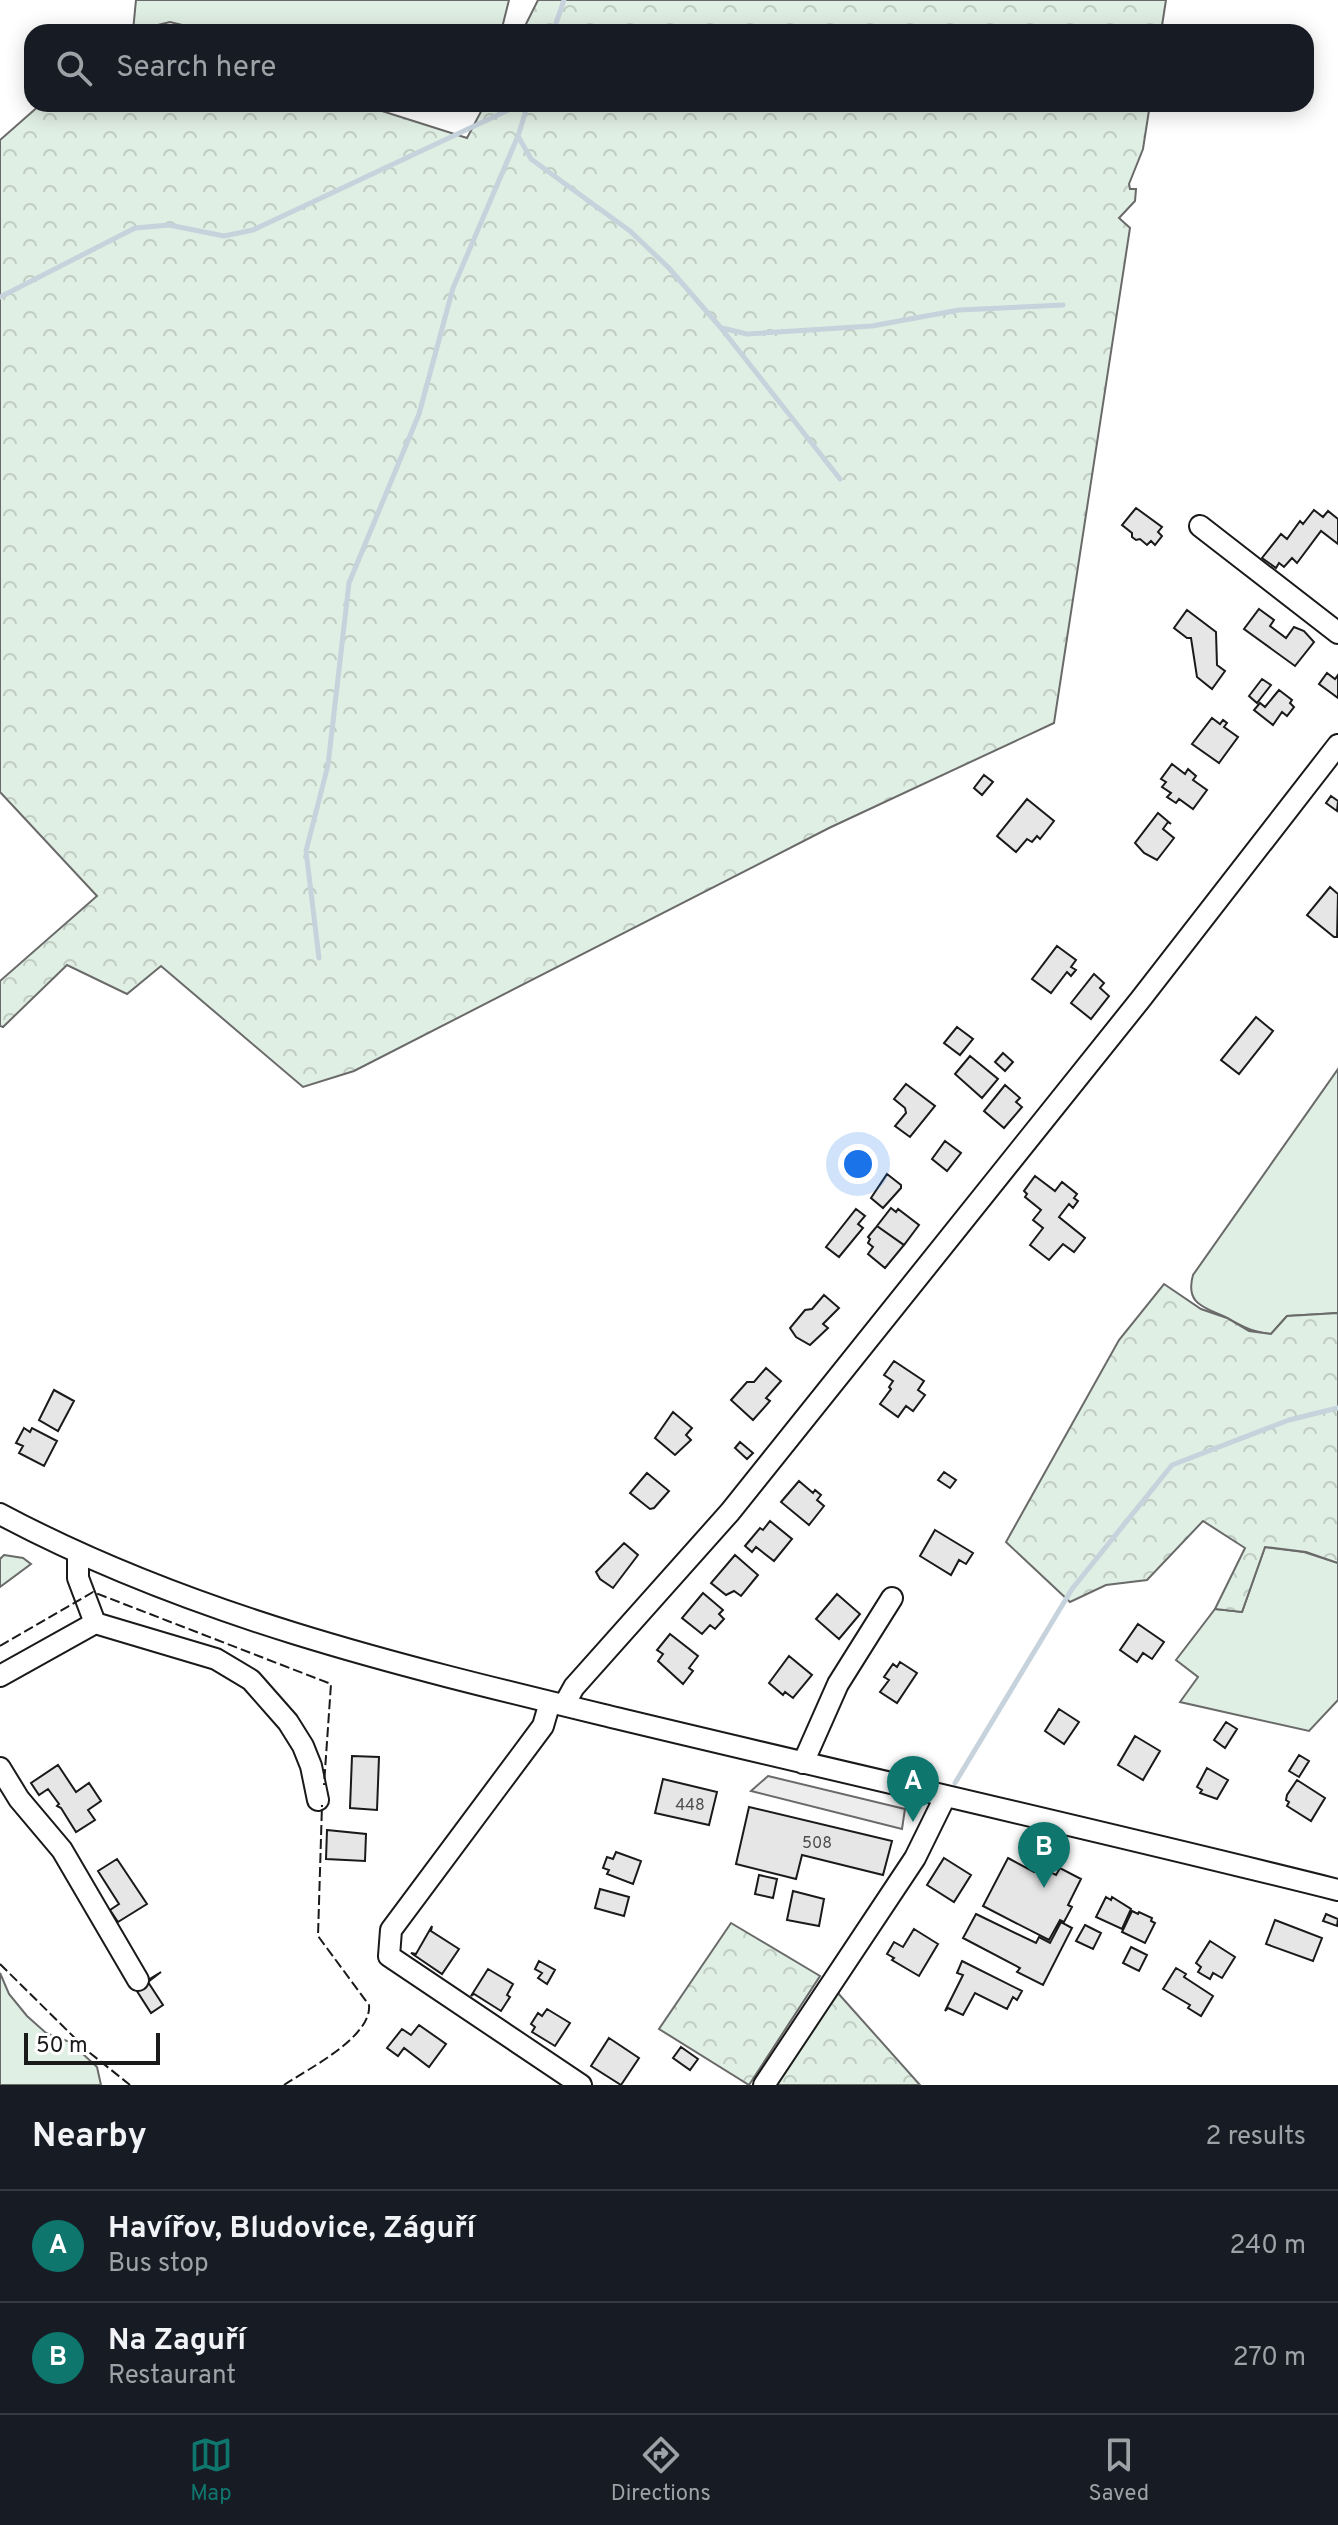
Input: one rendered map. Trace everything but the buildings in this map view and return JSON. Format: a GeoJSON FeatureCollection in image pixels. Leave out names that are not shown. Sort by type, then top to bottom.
{"type":"FeatureCollection","features":[{"type":"Feature","properties":{"kind":"street"},"geometry":{"type":"LineString","coordinates":[[1200,526],[1338,633]]}},
{"type":"Feature","properties":{"kind":"street"},"geometry":{"type":"LineString","coordinates":[[581,2085],[389,1956],[391,1930],[557,1703],[730,1512],[1140,1000],[1338,745]]}},
{"type":"Feature","properties":{"kind":"street"},"geometry":{"type":"LineString","coordinates":[[0,1514],[78,1554],[159,1588],[259,1623],[375,1658],[1338,1890]]}},
{"type":"Feature","properties":{"kind":"street"},"geometry":{"type":"LineString","coordinates":[[78,1554],[78,1578],[95,1623]]}},
{"type":"Feature","properties":{"kind":"street"},"geometry":{"type":"LineString","coordinates":[[803,1763],[838,1684],[892,1598]]}},
{"type":"Feature","properties":{"kind":"street"},"geometry":{"type":"LineString","coordinates":[[0,1676],[95,1623],[216,1659],[251,1680],[288,1722],[311,1766],[318,1800]]}},
{"type":"Feature","properties":{"kind":"street"},"geometry":{"type":"LineString","coordinates":[[0,1768],[19,1799],[62,1850],[138,1980]]}},
{"type":"Feature","properties":{"kind":"street"},"geometry":{"type":"LineString","coordinates":[[764,2085],[915,1858],[945,1797]]}},
{"type":"Feature","properties":{"kind":"green space"},"geometry":{"type":"Polygon","coordinates":[[[136,0],[509,0],[503,24],[134,24],[136,0]]]}},
{"type":"Feature","properties":{"kind":"green space"},"geometry":{"type":"Polygon","coordinates":[[[538,0],[1166,0],[1162,24],[526,24],[538,0]]]}},
{"type":"Feature","properties":{"kind":"green space"},"geometry":{"type":"Polygon","coordinates":[[[32,112],[385,112],[467,138],[481,112],[1149,112],[1143,149],[1129,184],[1130,189],[1136,189],[1135,201],[1119,218],[1130,228],[1054,723],[829,828],[354,1071],[303,1087],[161,966],[127,994],[67,965],[3,1027],[0,1026],[0,981],[97,896],[0,792],[0,140],[32,112]]]}},
{"type":"Feature","properties":{"kind":"green space"},"geometry":{"type":"Polygon","coordinates":[[[1338,1069],[1338,1313],[1287,1316],[1271,1334],[1254,1331],[1200,1305],[1192,1294],[1193,1275],[1338,1069]]]}},
{"type":"Feature","properties":{"kind":"green space"},"geometry":{"type":"Polygon","coordinates":[[[1164,1284],[1201,1309],[1227,1318],[1249,1331],[1271,1334],[1287,1316],[1338,1313],[1338,1563],[1306,1552],[1265,1547],[1242,1612],[1215,1609],[1245,1548],[1203,1521],[1147,1580],[1106,1585],[1070,1602],[1006,1542],[1119,1340],[1164,1284]]]}},
{"type":"Feature","properties":{"kind":"green space"},"geometry":{"type":"Polygon","coordinates":[[[1265,1547],[1304,1552],[1338,1563],[1338,1700],[1309,1731],[1180,1702],[1198,1677],[1176,1660],[1215,1609],[1242,1612],[1265,1547]]]}},
{"type":"Feature","properties":{"kind":"green space"},"geometry":{"type":"Polygon","coordinates":[[[4,1555],[23,1558],[31,1564],[0,1587],[0,1559],[4,1555]]]}},
{"type":"Feature","properties":{"kind":"green space"},"geometry":{"type":"Polygon","coordinates":[[[731,1923],[820,1976],[749,2085],[659,2029],[731,1923]]]}},
{"type":"Feature","properties":{"kind":"green space"},"geometry":{"type":"Polygon","coordinates":[[[0,1973],[9,1994],[27,2016],[46,2033],[70,2042],[97,2067],[101,2085],[0,2085],[0,1973]]]}},
{"type":"Feature","properties":{"kind":"green space"},"geometry":{"type":"Polygon","coordinates":[[[837,1992],[920,2085],[774,2085],[837,1992]]]}},
{"type":"Feature","properties":{"kind":"shaded area"},"geometry":{"type":"Polygon","coordinates":[[[768,1776],[905,1809],[902,1829],[751,1791],[768,1776]]]}},
{"type":"Feature","properties":{"kind":"waterway"},"geometry":{"type":"LineString","coordinates":[[556,24],[564,0]]}},
{"type":"Feature","properties":{"kind":"waterway"},"geometry":{"type":"LineString","coordinates":[[0,297],[135,228],[169,225],[224,236],[253,230],[504,112]]}},
{"type":"Feature","properties":{"kind":"waterway"},"geometry":{"type":"LineString","coordinates":[[319,958],[306,851],[328,765],[349,583],[419,414],[453,288],[526,112]]}},
{"type":"Feature","properties":{"kind":"waterway"},"geometry":{"type":"LineString","coordinates":[[518,136],[531,159],[630,231],[668,267],[721,328],[840,479]]}},
{"type":"Feature","properties":{"kind":"waterway"},"geometry":{"type":"LineString","coordinates":[[722,328],[747,334],[872,326],[959,310],[1063,305]]}},
{"type":"Feature","properties":{"kind":"waterway"},"geometry":{"type":"LineString","coordinates":[[955,1783],[1072,1589],[1172,1465],[1289,1420],[1338,1408]]}},
{"type":"Feature","properties":{"kind":"fence"},"geometry":{"type":"LineString","coordinates":[[0,1646],[93,1592],[331,1684],[324,1785]]}},
{"type":"Feature","properties":{"kind":"fence"},"geometry":{"type":"LineString","coordinates":[[284,2085],[350,2040],[367,2017],[369,2005],[318,1936],[322,1805]]}},
{"type":"Feature","properties":{"kind":"fence"},"geometry":{"type":"LineString","coordinates":[[0,1964],[90,2053],[130,2085]]}},
{"type":"Feature","properties":{"kind":"place","name":"Havířov, Bludovice, Záguří"},"geometry":{"type":"Point","coordinates":[913,1822]}},
{"type":"Feature","properties":{"kind":"place","name":"Na Zaguří"},"geometry":{"type":"Point","coordinates":[1044,1888]}}]}
